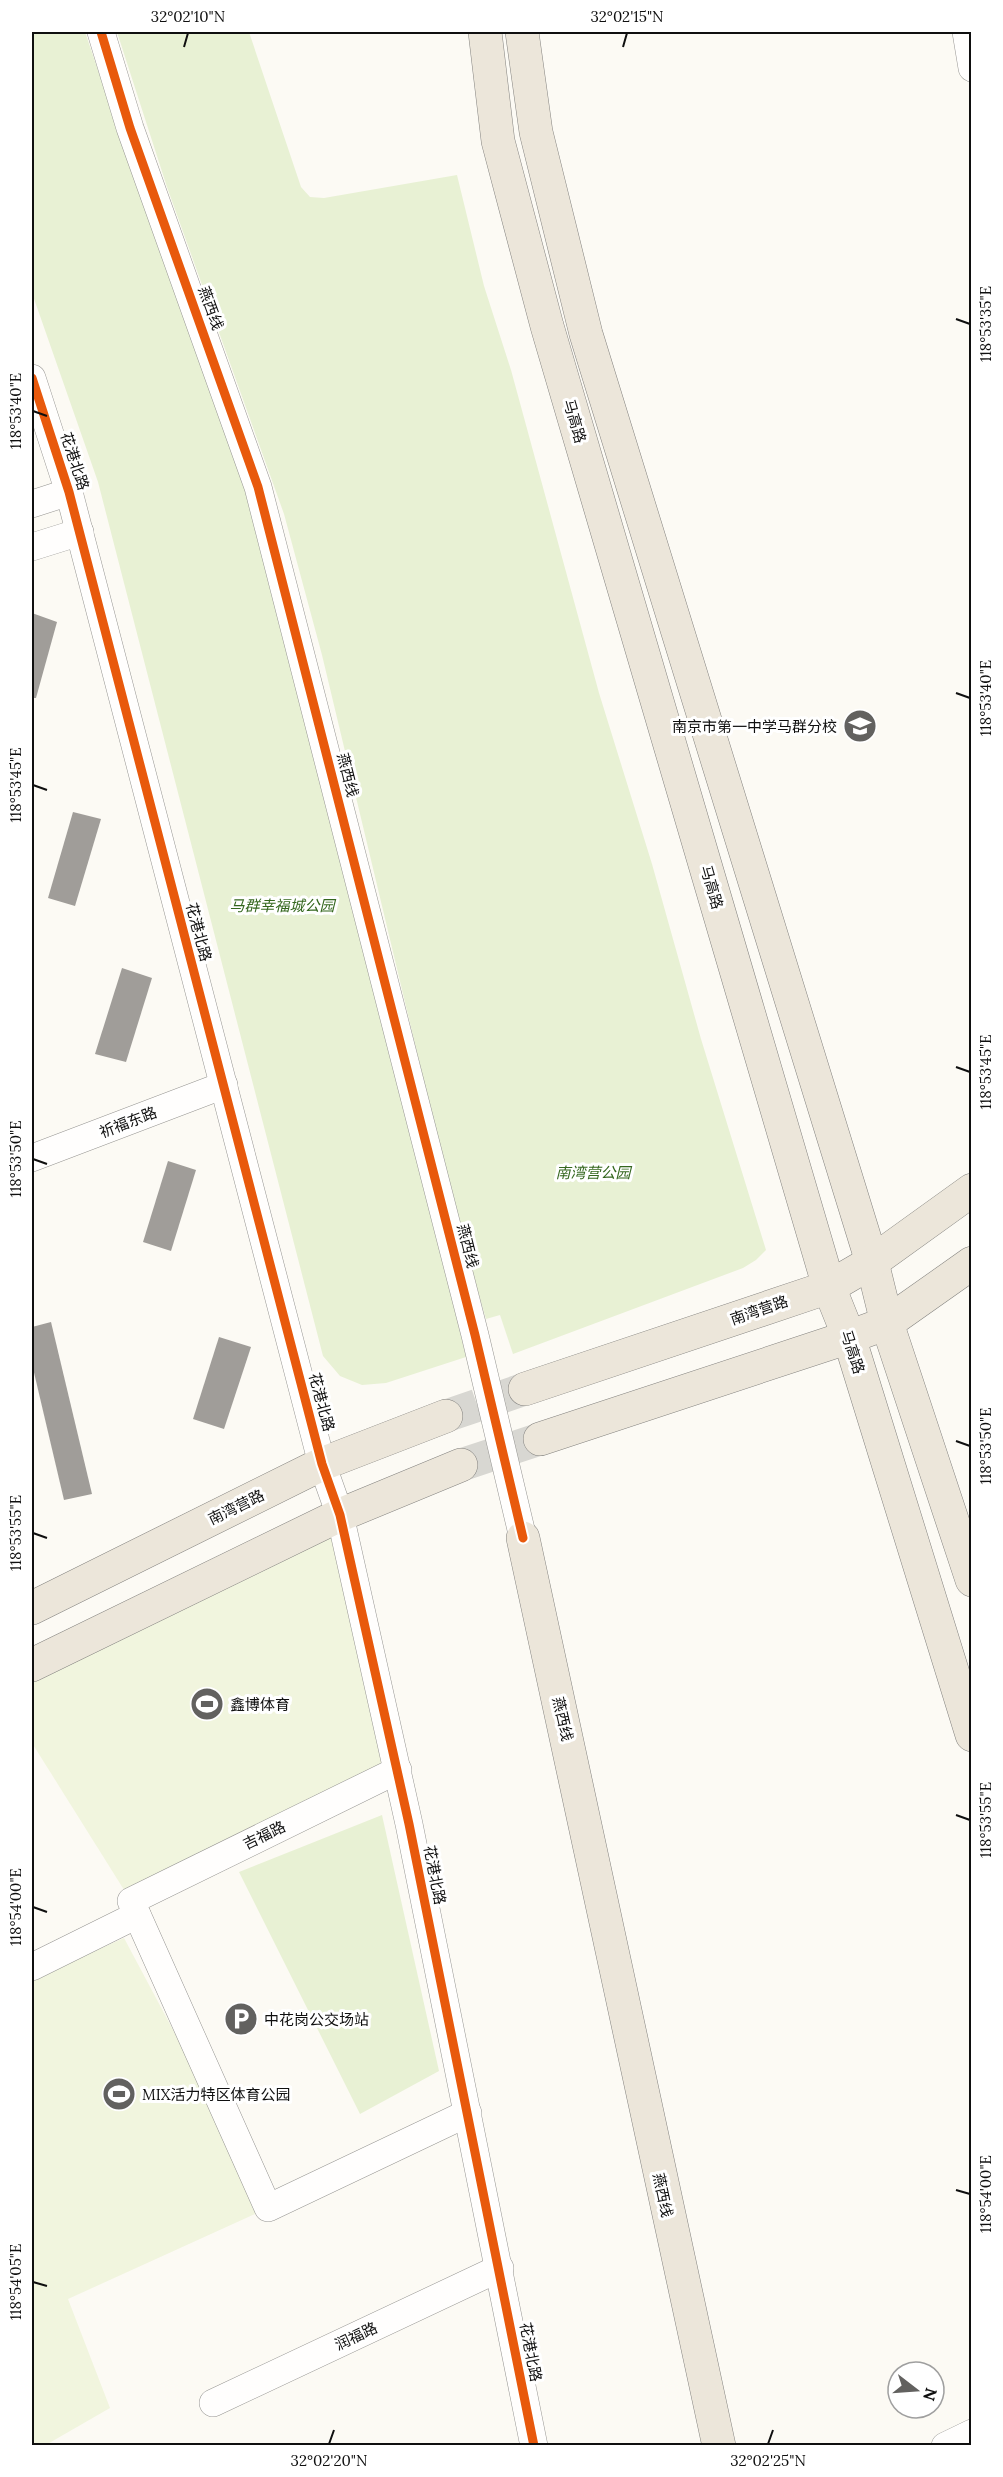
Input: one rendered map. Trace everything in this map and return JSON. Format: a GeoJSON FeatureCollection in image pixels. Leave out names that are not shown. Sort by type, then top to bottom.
{"type":"FeatureCollection","features":[{"type":"Feature","properties":{"kind":"main road","name":"马高路"},"geometry":{"type":"LineString","coordinates":[[485,32],[498,141],[546,326],[829,1287],[849,1337],[972,1735]]}},
{"type":"Feature","properties":{"kind":"main road"},"geometry":{"type":"LineString","coordinates":[[522,32],[536,132],[586,334],[872,1263],[887,1323],[972,1580]]}},
{"type":"Feature","properties":{"kind":"main road","name":"南湾营路"},"geometry":{"type":"LineString","coordinates":[[525,1389],[829,1287],[872,1263],[972,1190]]}},
{"type":"Feature","properties":{"kind":"main road"},"geometry":{"type":"LineString","coordinates":[[540,1439],[887,1323],[972,1263]]}},
{"type":"Feature","properties":{"kind":"main road","name":"南湾营路"},"geometry":{"type":"LineString","coordinates":[[32,1608],[322,1464],[446,1416]]}},
{"type":"Feature","properties":{"kind":"main road"},"geometry":{"type":"LineString","coordinates":[[32,1665],[340,1515],[461,1465]]}},
{"type":"Feature","properties":{"kind":"main road","name":"燕西线"},"geometry":{"type":"LineString","coordinates":[[523,1539],[585,1817],[664,2199],[719,2445]]}},
{"type":"Feature","properties":{"kind":"street","name":"燕西线"},"geometry":{"type":"LineString","coordinates":[[101,32],[130,128],[258,487],[475,1335],[523,1539]]}},
{"type":"Feature","properties":{"kind":"street"},"geometry":{"type":"LineString","coordinates":[[966,32],[972,68]]}},
{"type":"Feature","properties":{"kind":"street","name":"花港北路"},"geometry":{"type":"LineString","coordinates":[[32,378],[80,532],[322,1464],[340,1515],[398,1770],[534,2445]]}},
{"type":"Feature","properties":{"kind":"street"},"geometry":{"type":"LineString","coordinates":[[32,504],[69,492]]}},
{"type":"Feature","properties":{"kind":"street"},"geometry":{"type":"LineString","coordinates":[[32,547],[80,532]]}},
{"type":"Feature","properties":{"kind":"street","name":"祈福东路"},"geometry":{"type":"LineString","coordinates":[[32,1158],[224,1085]]}},
{"type":"Feature","properties":{"kind":"street","name":"吉福路"},"geometry":{"type":"LineString","coordinates":[[32,1967],[134,1908],[398,1770]]}},
{"type":"Feature","properties":{"kind":"street"},"geometry":{"type":"LineString","coordinates":[[134,1908],[268,2208],[468,2113]]}},
{"type":"Feature","properties":{"kind":"street","name":"润福路"},"geometry":{"type":"LineString","coordinates":[[213,2403],[500,2268]]}},
{"type":"Feature","properties":{"kind":"street"},"geometry":{"type":"LineString","coordinates":[[945,2445],[972,2433]]}},
{"type":"Feature","properties":{"kind":"green space","name":"马群幸福城公园"},"geometry":{"type":"Polygon","coordinates":[[[32,32],[85,32],[150,223],[242,469],[366,939],[466,1357],[386,1383],[362,1385],[340,1376],[323,1356],[98,482],[32,293],[32,32]]]}},
{"type":"Feature","properties":{"kind":"green space","name":"南湾营公园"},"geometry":{"type":"Polygon","coordinates":[[[117,32],[249,32],[301,187],[310,197],[324,198],[457,175],[484,286],[511,370],[599,693],[766,1250],[743,1268],[513,1354],[500,1315],[486,1319],[459,1228],[322,655],[284,514],[167,187],[117,32]]]}},
{"type":"Feature","properties":{"kind":"green space","name":"鑫博体育"},"geometry":{"type":"Polygon","coordinates":[[[340,1515],[398,1770],[131,1901],[32,1743],[32,1665],[340,1515]]]}},
{"type":"Feature","properties":{"kind":"green space"},"geometry":{"type":"Polygon","coordinates":[[[382,1815],[439,2071],[360,2114],[239,1872],[382,1815]]]}},
{"type":"Feature","properties":{"kind":"green space","name":"MIX活力特区体育公园"},"geometry":{"type":"Polygon","coordinates":[[[124,1938],[268,2208],[68,2299],[110,2408],[44,2446],[32,2445],[32,1979],[124,1938]]]}},
{"type":"Feature","properties":{"kind":"building"},"geometry":{"type":"Polygon","coordinates":[[[32,613],[57,622],[36,698],[32,698],[32,613]]]}},
{"type":"Feature","properties":{"kind":"building"},"geometry":{"type":"Polygon","coordinates":[[[73,812],[101,819],[75,906],[48,898],[73,812]]]}},
{"type":"Feature","properties":{"kind":"building"},"geometry":{"type":"Polygon","coordinates":[[[122,968],[152,978],[126,1062],[95,1054],[122,968]]]}},
{"type":"Feature","properties":{"kind":"building"},"geometry":{"type":"Polygon","coordinates":[[[168,1161],[196,1170],[171,1251],[143,1242],[168,1161]]]}},
{"type":"Feature","properties":{"kind":"building"},"geometry":{"type":"Polygon","coordinates":[[[51,1322],[92,1494],[64,1500],[32,1364],[32,1327],[51,1322]]]}},
{"type":"Feature","properties":{"kind":"building"},"geometry":{"type":"Polygon","coordinates":[[[219,1337],[251,1347],[224,1429],[193,1419],[219,1337]]]}},
{"type":"Feature","properties":{"kind":"tunnel"},"geometry":{"type":"LineString","coordinates":[[446,1416],[525,1389]]}},
{"type":"Feature","properties":{"kind":"tunnel"},"geometry":{"type":"LineString","coordinates":[[461,1465],[540,1439]]}},
{"type":"Feature","properties":{"kind":"cycle path"},"geometry":{"type":"LineString","coordinates":[[101,32],[130,128],[258,487],[475,1335],[523,1538]]}},
{"type":"Feature","properties":{"kind":"cycle path"},"geometry":{"type":"LineString","coordinates":[[32,378],[69,492],[322,1464],[340,1515],[409,1824],[534,2446]]}},
{"type":"Feature","properties":{"kind":"place","name":"南京市第一中学马群分校"},"geometry":{"type":"Point","coordinates":[860,726]}},
{"type":"Feature","properties":{"kind":"place","name":"鑫博体育"},"geometry":{"type":"Point","coordinates":[207,1704]}},
{"type":"Feature","properties":{"kind":"place","name":"中花岗公交场站"},"geometry":{"type":"Point","coordinates":[241,2019]}},
{"type":"Feature","properties":{"kind":"place","name":"MIX活力特区体育公园"},"geometry":{"type":"Point","coordinates":[119,2094]}}]}
